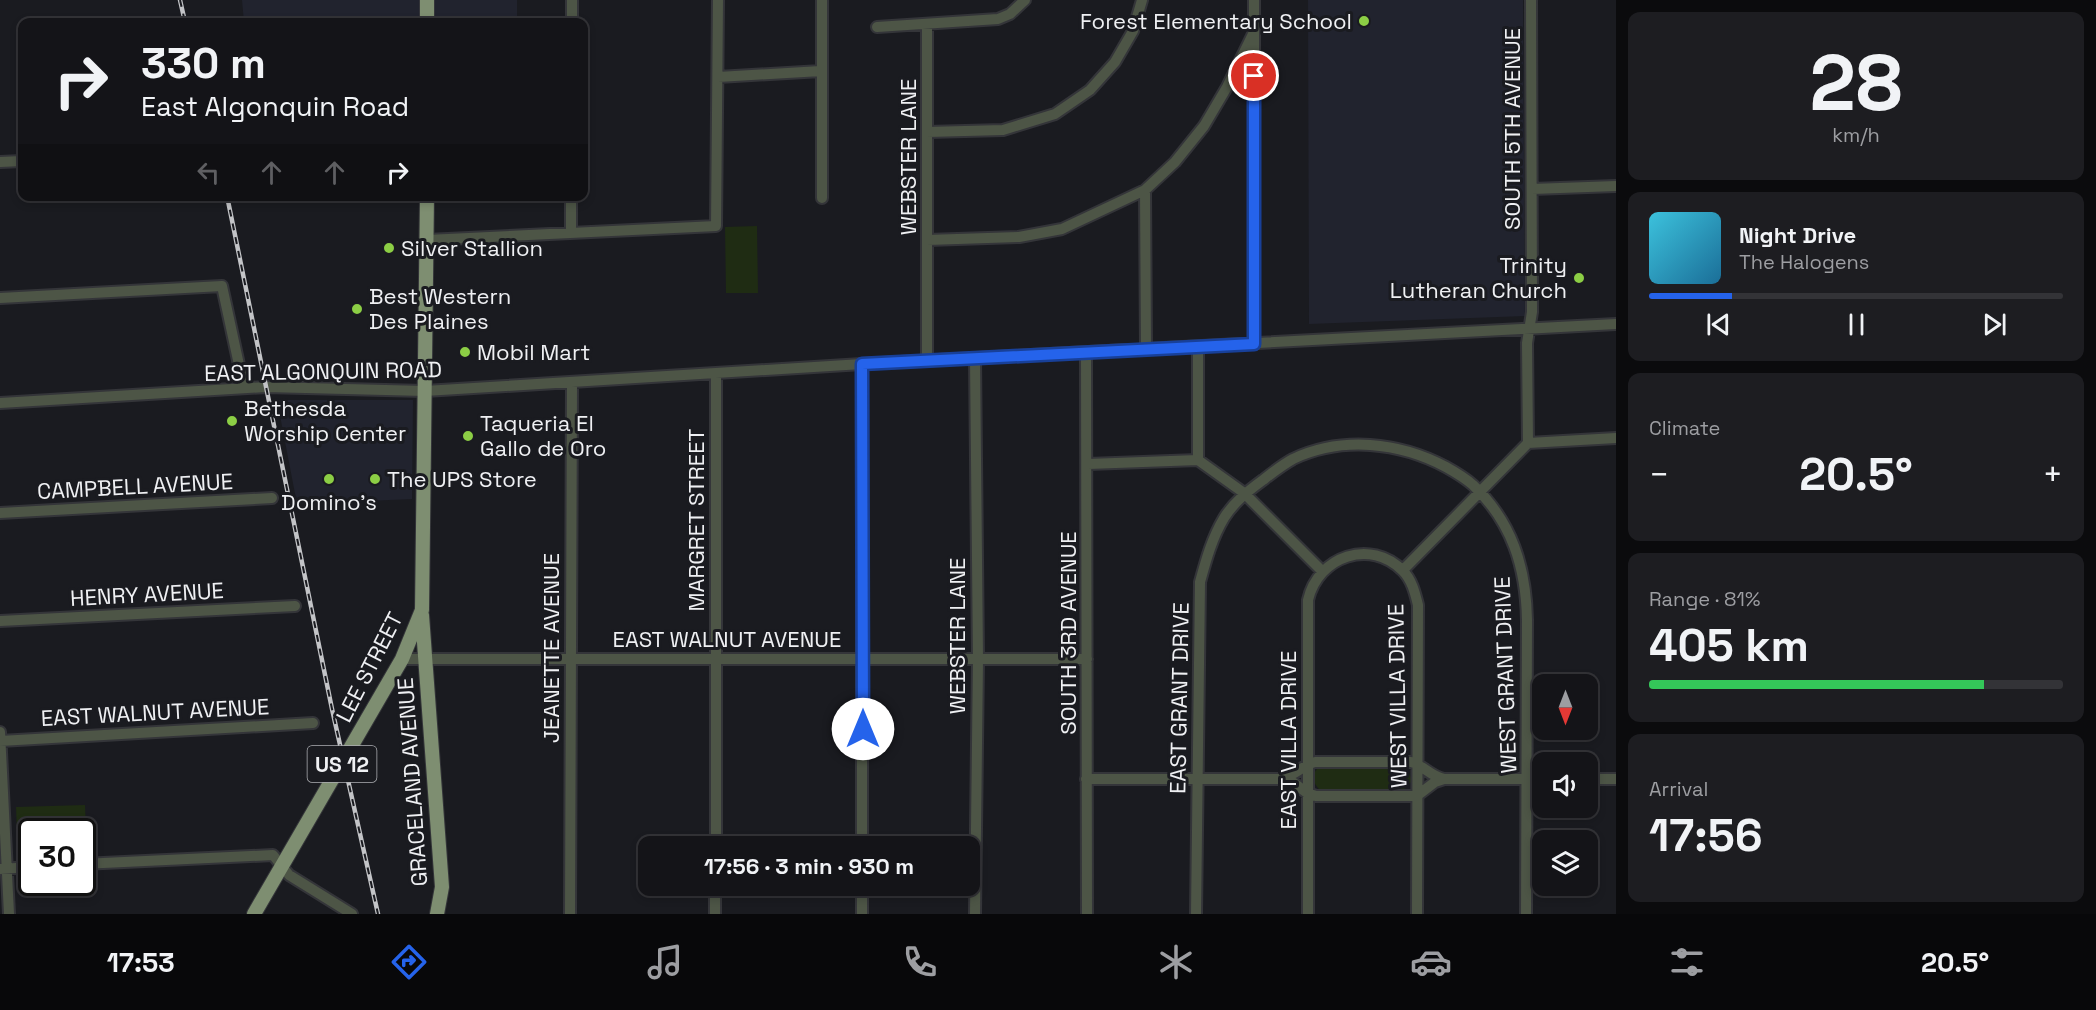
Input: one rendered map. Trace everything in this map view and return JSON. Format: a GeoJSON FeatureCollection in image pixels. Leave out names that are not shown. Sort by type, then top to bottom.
{"type":"FeatureCollection","features":[{"type":"Feature","properties":{"kind":"main road"},"geometry":{"type":"LineString","coordinates":[[427,0],[427,18]]}},
{"type":"Feature","properties":{"kind":"main road","name":"LEE STREET"},"geometry":{"type":"LineString","coordinates":[[254,914],[402,659],[422,610],[427,201]]}},
{"type":"Feature","properties":{"kind":"main road","name":"GRACELAND AVENUE"},"geometry":{"type":"LineString","coordinates":[[422,610],[442,887],[437,914]]}},
{"type":"Feature","properties":{"kind":"street"},"geometry":{"type":"LineString","coordinates":[[572,0],[572,18]]}},
{"type":"Feature","properties":{"kind":"street"},"geometry":{"type":"LineString","coordinates":[[427,240],[716,225],[718,0]]}},
{"type":"Feature","properties":{"kind":"street"},"geometry":{"type":"LineString","coordinates":[[822,0],[822,198]]}},
{"type":"Feature","properties":{"kind":"street"},"geometry":{"type":"LineString","coordinates":[[877,27],[998,19],[1010,15],[1025,0]]}},
{"type":"Feature","properties":{"kind":"street"},"geometry":{"type":"LineString","coordinates":[[927,132],[1003,130],[1055,114],[1090,90],[1115,62],[1133,31],[1142,0]]}},
{"type":"Feature","properties":{"kind":"street"},"geometry":{"type":"LineString","coordinates":[[1254,0],[1254,344]]}},
{"type":"Feature","properties":{"kind":"street","name":"SOUTH 5TH AVENUE"},"geometry":{"type":"LineString","coordinates":[[1528,443],[1527,343],[1532,312],[1531,0]]}},
{"type":"Feature","properties":{"kind":"street","name":"WEBSTER LANE"},"geometry":{"type":"LineString","coordinates":[[927,25],[927,360]]}},
{"type":"Feature","properties":{"kind":"street"},"geometry":{"type":"LineString","coordinates":[[927,240],[1018,237],[1062,229],[1145,189],[1175,162],[1204,126],[1227,87],[1254,32]]}},
{"type":"Feature","properties":{"kind":"street"},"geometry":{"type":"LineString","coordinates":[[718,77],[821,71]]}},
{"type":"Feature","properties":{"kind":"street"},"geometry":{"type":"LineString","coordinates":[[0,162],[18,161]]}},
{"type":"Feature","properties":{"kind":"street"},"geometry":{"type":"LineString","coordinates":[[1532,189],[1616,186]]}},
{"type":"Feature","properties":{"kind":"street"},"geometry":{"type":"LineString","coordinates":[[1145,189],[1146,349]]}},
{"type":"Feature","properties":{"kind":"street"},"geometry":{"type":"LineString","coordinates":[[571,201],[571,233]]}},
{"type":"Feature","properties":{"kind":"street"},"geometry":{"type":"LineString","coordinates":[[0,297],[222,286],[244,388]]}},
{"type":"Feature","properties":{"kind":"street","name":"EAST ALGONQUIN ROAD"},"geometry":{"type":"LineString","coordinates":[[0,403],[244,388],[425,391],[927,360],[1616,324]]}},
{"type":"Feature","properties":{"kind":"street"},"geometry":{"type":"LineString","coordinates":[[1198,347],[1198,460]]}},
{"type":"Feature","properties":{"kind":"street","name":"SOUTH 3RD AVENUE"},"geometry":{"type":"LineString","coordinates":[[1086,352],[1088,465],[1086,914]]}},
{"type":"Feature","properties":{"kind":"street","name":"WEBSTER LANE"},"geometry":{"type":"LineString","coordinates":[[975,358],[978,659],[975,914]]}},
{"type":"Feature","properties":{"kind":"street"},"geometry":{"type":"LineString","coordinates":[[862,364],[862,836]]}},
{"type":"Feature","properties":{"kind":"street","name":"MARGRET STREET"},"geometry":{"type":"LineString","coordinates":[[716,373],[716,836]]}},
{"type":"Feature","properties":{"kind":"street","name":"JEANETTE AVENUE"},"geometry":{"type":"LineString","coordinates":[[570,914],[572,383]]}},
{"type":"Feature","properties":{"kind":"street"},"geometry":{"type":"LineString","coordinates":[[1403,570],[1528,443],[1616,438]]}},
{"type":"Feature","properties":{"kind":"street","name":"WEST GRANT DRIVE"},"geometry":{"type":"LineString","coordinates":[[1244,494],[1291,460],[1322,450],[1356,445],[1381,446],[1405,450],[1432,460],[1472,483],[1499,517],[1509,534],[1522,566],[1527,592],[1526,914]]}},
{"type":"Feature","properties":{"kind":"street"},"geometry":{"type":"LineString","coordinates":[[1088,465],[1198,460],[1244,494],[1322,571]]}},
{"type":"Feature","properties":{"kind":"street","name":"EAST GRANT DRIVE"},"geometry":{"type":"LineString","coordinates":[[1196,914],[1200,582],[1211,544],[1224,517],[1244,494]]}},
{"type":"Feature","properties":{"kind":"street","name":"CAMPBELL AVENUE"},"geometry":{"type":"LineString","coordinates":[[0,513],[272,498]]}},
{"type":"Feature","properties":{"kind":"street","name":"WEST VILLA DRIVE"},"geometry":{"type":"LineString","coordinates":[[1322,571],[1338,560],[1351,556],[1380,556],[1403,570],[1412,584],[1418,605],[1417,914]]}},
{"type":"Feature","properties":{"kind":"street","name":"EAST VILLA DRIVE"},"geometry":{"type":"LineString","coordinates":[[1308,914],[1307,612],[1311,589],[1322,571]]}},
{"type":"Feature","properties":{"kind":"street","name":"HENRY AVENUE"},"geometry":{"type":"LineString","coordinates":[[0,621],[296,606]]}},
{"type":"Feature","properties":{"kind":"street","name":"EAST WALNUT AVENUE"},"geometry":{"type":"LineString","coordinates":[[402,659],[1088,659]]}},
{"type":"Feature","properties":{"kind":"street","name":"EAST WALNUT AVENUE"},"geometry":{"type":"LineString","coordinates":[[0,741],[313,723]]}},
{"type":"Feature","properties":{"kind":"street"},"geometry":{"type":"LineString","coordinates":[[0,732],[4,868],[9,914]]}},
{"type":"Feature","properties":{"kind":"street"},"geometry":{"type":"LineString","coordinates":[[1281,779],[1291,777],[1308,764],[1316,762],[1417,764],[1430,774],[1444,779]]}},
{"type":"Feature","properties":{"kind":"street"},"geometry":{"type":"LineString","coordinates":[[1086,779],[1281,779],[1290,780],[1307,793],[1326,796],[1418,795],[1429,784],[1444,779],[1532,779]]}},
{"type":"Feature","properties":{"kind":"street"},"geometry":{"type":"LineString","coordinates":[[1598,779],[1616,779]]}},
{"type":"Feature","properties":{"kind":"street"},"geometry":{"type":"LineString","coordinates":[[96,863],[273,855],[289,875],[352,914]]}},
{"type":"Feature","properties":{"kind":"street"},"geometry":{"type":"LineString","coordinates":[[716,896],[716,914]]}},
{"type":"Feature","properties":{"kind":"street"},"geometry":{"type":"LineString","coordinates":[[862,896],[862,914]]}},
{"type":"Feature","properties":{"kind":"shaded area"},"geometry":{"type":"Polygon","coordinates":[[[242,0],[517,0],[517,18],[244,18],[242,0]]]}},
{"type":"Feature","properties":{"kind":"shaded area"},"geometry":{"type":"Polygon","coordinates":[[[1308,0],[1523,0],[1525,316],[1309,324],[1308,0]]]}},
{"type":"Feature","properties":{"kind":"shaded area"},"geometry":{"type":"Polygon","coordinates":[[[277,400],[413,400],[412,499],[297,504],[277,400]]]}},
{"type":"Feature","properties":{"kind":"green space"},"geometry":{"type":"Polygon","coordinates":[[[757,226],[758,293],[726,293],[725,227],[757,226]]]}},
{"type":"Feature","properties":{"kind":"green space"},"geometry":{"type":"Polygon","coordinates":[[[1322,765],[1403,766],[1408,770],[1412,781],[1402,791],[1320,790],[1315,783],[1314,774],[1322,765]]]}},
{"type":"Feature","properties":{"kind":"green space"},"geometry":{"type":"Polygon","coordinates":[[[85,805],[86,818],[18,818],[18,858],[16,807],[85,805]]]}},
{"type":"Feature","properties":{"kind":"railway"},"geometry":{"type":"LineString","coordinates":[[180,0],[184,18]]}},
{"type":"Feature","properties":{"kind":"railway"},"geometry":{"type":"LineString","coordinates":[[228,201],[332,709],[378,914]]}},
{"type":"Feature","properties":{"kind":"place","name":"Forest Elementary School"},"geometry":{"type":"Point","coordinates":[1364,21]}},
{"type":"Feature","properties":{"kind":"place","name":"Silver Stallion"},"geometry":{"type":"Point","coordinates":[389,248]}},
{"type":"Feature","properties":{"kind":"place","name":"Trinity Lutheran Church"},"geometry":{"type":"Point","coordinates":[1579,278]}},
{"type":"Feature","properties":{"kind":"place","name":"Best Western Des Plaines"},"geometry":{"type":"Point","coordinates":[357,309]}},
{"type":"Feature","properties":{"kind":"place","name":"Mobil Mart"},"geometry":{"type":"Point","coordinates":[465,352]}},
{"type":"Feature","properties":{"kind":"place","name":"Bethesda Worship Center"},"geometry":{"type":"Point","coordinates":[232,421]}},
{"type":"Feature","properties":{"kind":"place","name":"Taqueria El Gallo de Oro"},"geometry":{"type":"Point","coordinates":[468,436]}},
{"type":"Feature","properties":{"kind":"place","name":"Domino's"},"geometry":{"type":"Point","coordinates":[329,479]}},
{"type":"Feature","properties":{"kind":"place","name":"The UPS Store"},"geometry":{"type":"Point","coordinates":[375,479]}},
{"type":"Feature","properties":{"kind":"route"},"geometry":{"type":"LineString","coordinates":[[863,729],[862,364],[1254,344],[1254,76]]}}]}
